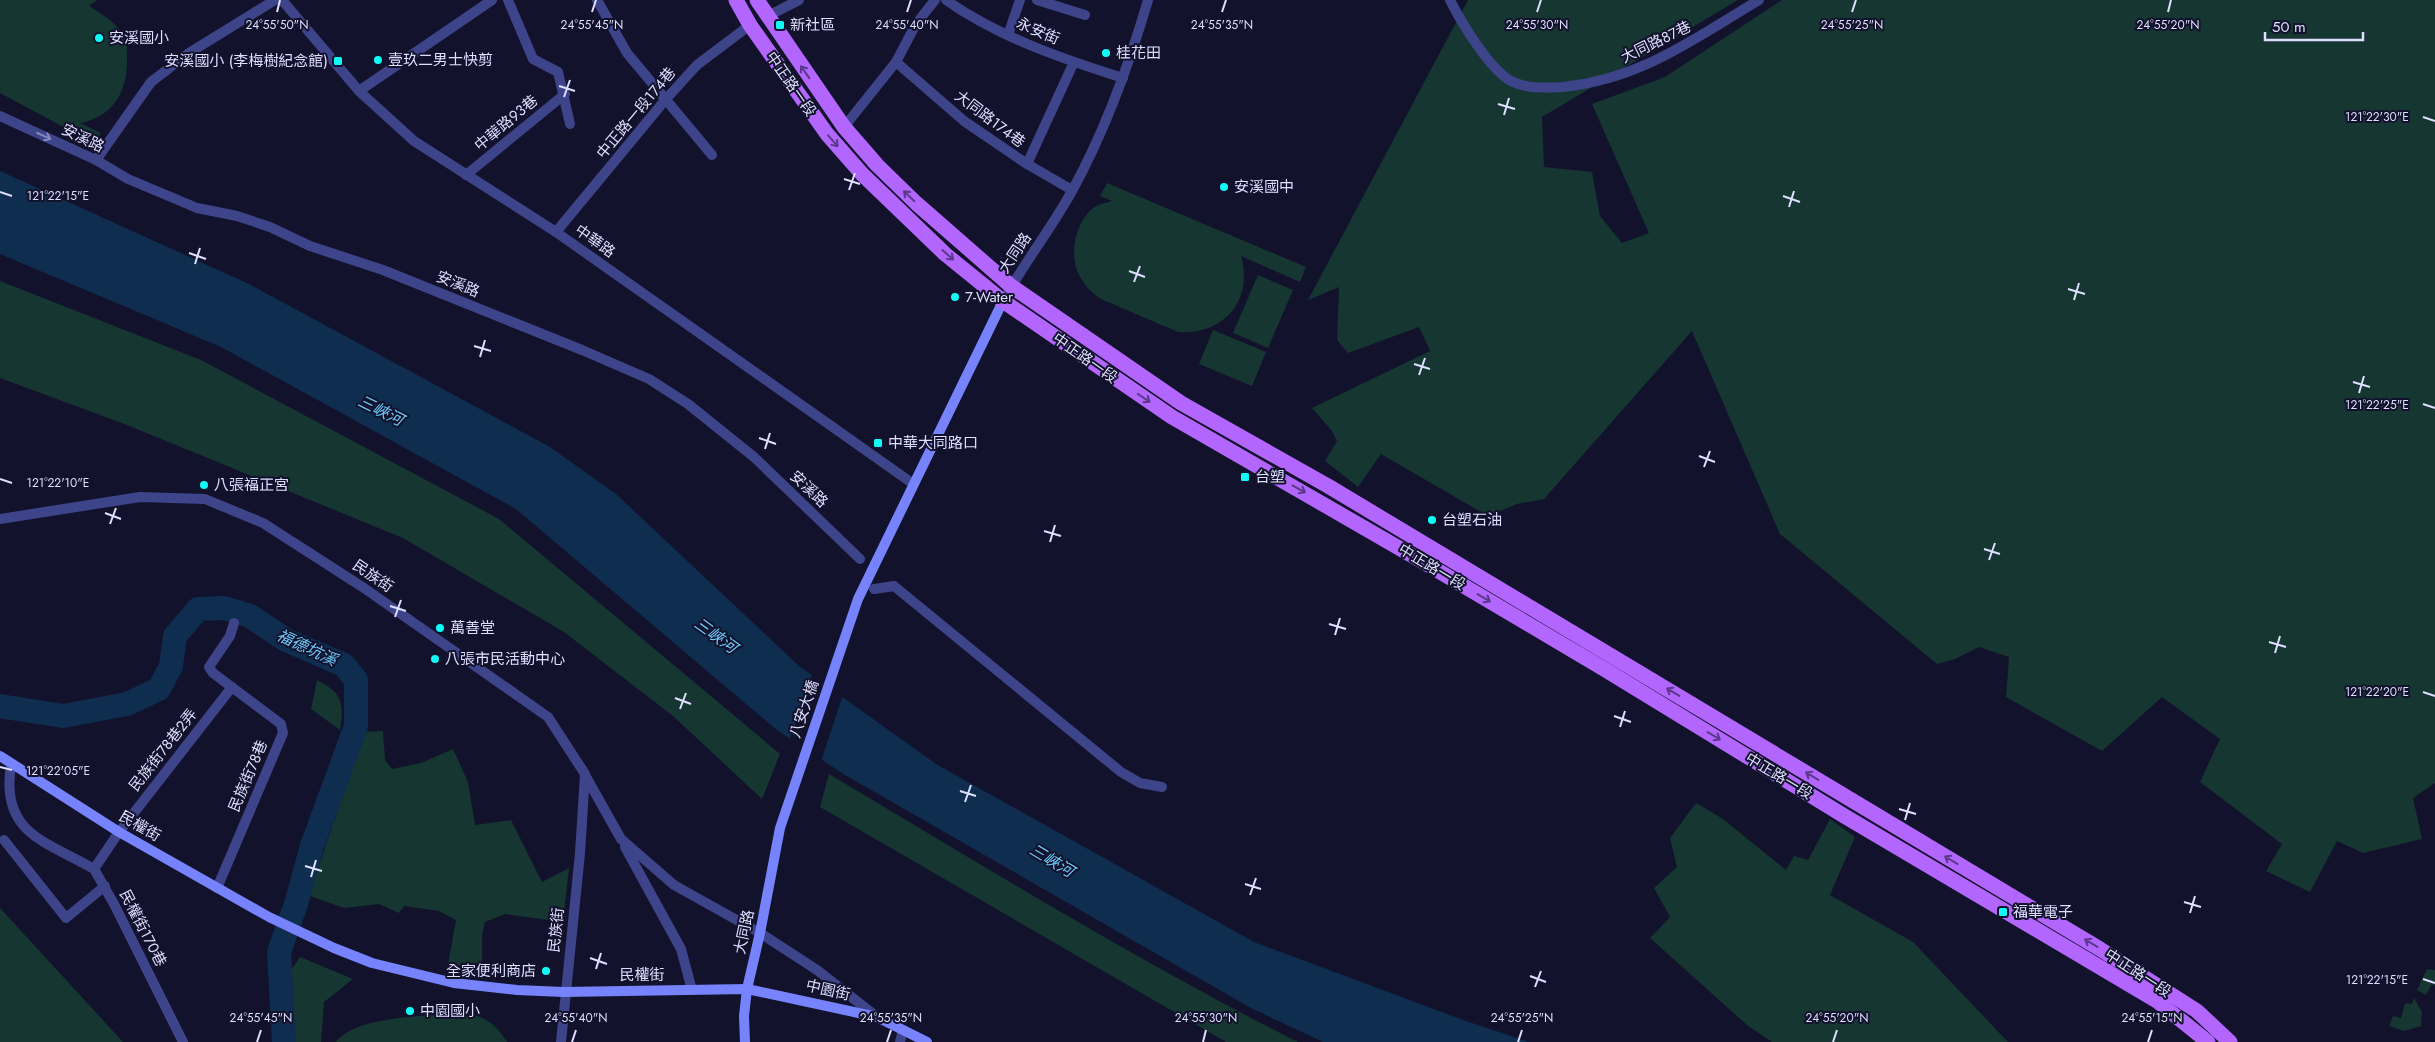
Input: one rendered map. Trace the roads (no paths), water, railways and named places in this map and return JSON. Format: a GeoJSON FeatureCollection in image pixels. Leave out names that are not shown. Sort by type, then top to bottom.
{"type":"FeatureCollection","features":[{"type":"Feature","properties":{"kind":"main road","name":"中正路一段"},"geometry":{"type":"LineString","coordinates":[[736,0],[750,25],[827,134],[862,174],[946,254],[1003,301],[1172,417],[1468,588],[1846,817],[2157,1001],[2208,1042]]}},
{"type":"Feature","properties":{"kind":"main road","name":"中正路一段"},"geometry":{"type":"LineString","coordinates":[[757,0],[766,17],[844,127],[876,165],[916,203],[1011,286],[1181,403],[1328,486],[2100,949],[2197,1011],[2230,1042]]}},
{"type":"Feature","properties":{"kind":"street"},"geometry":{"type":"LineString","coordinates":[[96,160],[151,82],[189,53],[275,0]]}},
{"type":"Feature","properties":{"kind":"street","name":"中華路"},"geometry":{"type":"LineString","coordinates":[[282,0],[359,91],[414,141],[556,232],[912,483]]}},
{"type":"Feature","properties":{"kind":"street"},"geometry":{"type":"LineString","coordinates":[[359,91],[492,0]]}},
{"type":"Feature","properties":{"kind":"street"},"geometry":{"type":"LineString","coordinates":[[508,0],[533,59],[558,72],[565,94],[570,124]]}},
{"type":"Feature","properties":{"kind":"street"},"geometry":{"type":"LineString","coordinates":[[597,0],[627,54],[712,155]]}},
{"type":"Feature","properties":{"kind":"street"},"geometry":{"type":"LineString","coordinates":[[766,17],[799,0]]}},
{"type":"Feature","properties":{"kind":"street"},"geometry":{"type":"LineString","coordinates":[[844,127],[896,62],[916,24],[935,0]]}},
{"type":"Feature","properties":{"kind":"street","name":"永安街"},"geometry":{"type":"LineString","coordinates":[[946,0],[960,10],[1008,34],[1074,62],[1123,78]]}},
{"type":"Feature","properties":{"kind":"street"},"geometry":{"type":"LineString","coordinates":[[1008,34],[1020,0]]}},
{"type":"Feature","properties":{"kind":"street"},"geometry":{"type":"LineString","coordinates":[[1037,0],[1085,15]]}},
{"type":"Feature","properties":{"kind":"street","name":"大同路"},"geometry":{"type":"LineString","coordinates":[[858,599],[912,483],[1003,301],[1072,190],[1123,78],[1148,0]]}},
{"type":"Feature","properties":{"kind":"street","name":"大同路87巷"},"geometry":{"type":"LineString","coordinates":[[1450,0],[1474,42],[1510,80],[1529,87],[1584,85],[1617,76],[1655,62],[1697,39],[1759,0]]}},
{"type":"Feature","properties":{"kind":"street","name":"中正路一段174巷"},"geometry":{"type":"LineString","coordinates":[[556,232],[666,99],[697,65],[750,25]]}},
{"type":"Feature","properties":{"kind":"street","name":"大同路174巷"},"geometry":{"type":"LineString","coordinates":[[896,62],[964,121],[1027,164],[1072,190]]}},
{"type":"Feature","properties":{"kind":"street"},"geometry":{"type":"LineString","coordinates":[[1027,164],[1074,62]]}},
{"type":"Feature","properties":{"kind":"street","name":"中華路93巷"},"geometry":{"type":"LineString","coordinates":[[466,175],[565,94]]}},
{"type":"Feature","properties":{"kind":"street","name":"安溪路"},"geometry":{"type":"LineString","coordinates":[[0,116],[96,160],[128,179],[197,208],[237,216],[270,227],[310,246],[383,270],[649,379],[688,404],[754,457],[860,559]]}},
{"type":"Feature","properties":{"kind":"street","name":"民族街"},"geometry":{"type":"LineString","coordinates":[[0,519],[140,497],[205,499],[263,523],[364,588],[548,717],[585,774],[580,853],[564,992],[561,1042]]}},
{"type":"Feature","properties":{"kind":"street"},"geometry":{"type":"LineString","coordinates":[[874,589],[894,586],[1121,772],[1140,783],[1162,787]]}},
{"type":"Feature","properties":{"kind":"street","name":"八安大橋"},"geometry":{"type":"LineString","coordinates":[[780,828],[858,599]]}},
{"type":"Feature","properties":{"kind":"street","name":"民族街78巷"},"geometry":{"type":"LineString","coordinates":[[217,888],[283,733],[281,724],[213,673],[209,667],[230,636],[234,623]]}},
{"type":"Feature","properties":{"kind":"street","name":"民族街78巷2弄"},"geometry":{"type":"LineString","coordinates":[[119,832],[232,687]]}},
{"type":"Feature","properties":{"kind":"street","name":"民權街"},"geometry":{"type":"LineString","coordinates":[[0,756],[12,766],[119,832],[269,917],[305,935],[372,963],[454,983],[564,992],[747,990]]}},
{"type":"Feature","properties":{"kind":"street"},"geometry":{"type":"LineString","coordinates":[[12,766],[8,786],[12,804],[23,828],[46,844],[94,869],[119,832]]}},
{"type":"Feature","properties":{"kind":"street"},"geometry":{"type":"LineString","coordinates":[[585,774],[681,950],[692,990]]}},
{"type":"Feature","properties":{"kind":"street","name":"大同路"},"geometry":{"type":"LineString","coordinates":[[745,1042],[744,1016],[747,990],[780,828]]}},
{"type":"Feature","properties":{"kind":"street"},"geometry":{"type":"LineString","coordinates":[[621,839],[674,886],[760,933],[817,970],[877,1016]]}},
{"type":"Feature","properties":{"kind":"street"},"geometry":{"type":"LineString","coordinates":[[4,840],[66,918],[105,886]]}},
{"type":"Feature","properties":{"kind":"street","name":"民權街170巷"},"geometry":{"type":"LineString","coordinates":[[94,869],[105,886],[183,1042]]}},
{"type":"Feature","properties":{"kind":"street","name":"中園街"},"geometry":{"type":"LineString","coordinates":[[747,990],[877,1016],[927,1042]]}},
{"type":"Feature","properties":{"kind":"street"},"geometry":{"type":"LineString","coordinates":[[900,1042],[903,1030]]}},
{"type":"Feature","properties":{"kind":"water","name":"三峽河"},"geometry":{"type":"Polygon","coordinates":[[[0,171],[249,284],[550,447],[616,494],[799,666],[936,764],[1254,942],[1466,1021],[1529,1042],[1323,1042],[1251,1008],[845,775],[778,731],[516,509],[221,347],[0,254],[0,171]]]}},
{"type":"Feature","properties":{"kind":"waterway","name":"福德坑溪"},"geometry":{"type":"LineString","coordinates":[[0,706],[63,716],[127,704],[159,689],[171,666],[175,636],[198,609],[224,608],[250,616],[286,640],[344,665],[356,680],[356,726],[312,846],[297,901],[279,952],[284,1042]]}},
{"type":"Feature","properties":{"kind":"place","name":"新社區"},"geometry":{"type":"Point","coordinates":[780,25]}},
{"type":"Feature","properties":{"kind":"place","name":"安溪國小"},"geometry":{"type":"Point","coordinates":[99,38]}},
{"type":"Feature","properties":{"kind":"place","name":"桂花田"},"geometry":{"type":"Point","coordinates":[1106,53]}},
{"type":"Feature","properties":{"kind":"place","name":"壹玖二男士快剪"},"geometry":{"type":"Point","coordinates":[378,60]}},
{"type":"Feature","properties":{"kind":"place","name":"安溪國小 (李梅樹紀念館)"},"geometry":{"type":"Point","coordinates":[338,61]}},
{"type":"Feature","properties":{"kind":"place","name":"安溪國中"},"geometry":{"type":"Point","coordinates":[1224,187]}},
{"type":"Feature","properties":{"kind":"place","name":"7-Water"},"geometry":{"type":"Point","coordinates":[955,297]}},
{"type":"Feature","properties":{"kind":"place","name":"中華大同路口"},"geometry":{"type":"Point","coordinates":[878,443]}},
{"type":"Feature","properties":{"kind":"place","name":"台塑"},"geometry":{"type":"Point","coordinates":[1245,477]}},
{"type":"Feature","properties":{"kind":"place","name":"八張福正宮"},"geometry":{"type":"Point","coordinates":[204,485]}},
{"type":"Feature","properties":{"kind":"place","name":"台塑石油"},"geometry":{"type":"Point","coordinates":[1432,520]}},
{"type":"Feature","properties":{"kind":"place","name":"萬善堂"},"geometry":{"type":"Point","coordinates":[440,628]}},
{"type":"Feature","properties":{"kind":"place","name":"八張市民活動中心"},"geometry":{"type":"Point","coordinates":[435,659]}},
{"type":"Feature","properties":{"kind":"place","name":"福華電子"},"geometry":{"type":"Point","coordinates":[2003,912]}},
{"type":"Feature","properties":{"kind":"place","name":"全家便利商店"},"geometry":{"type":"Point","coordinates":[546,971]}},
{"type":"Feature","properties":{"kind":"place","name":"中園國小"},"geometry":{"type":"Point","coordinates":[410,1011]}}]}
